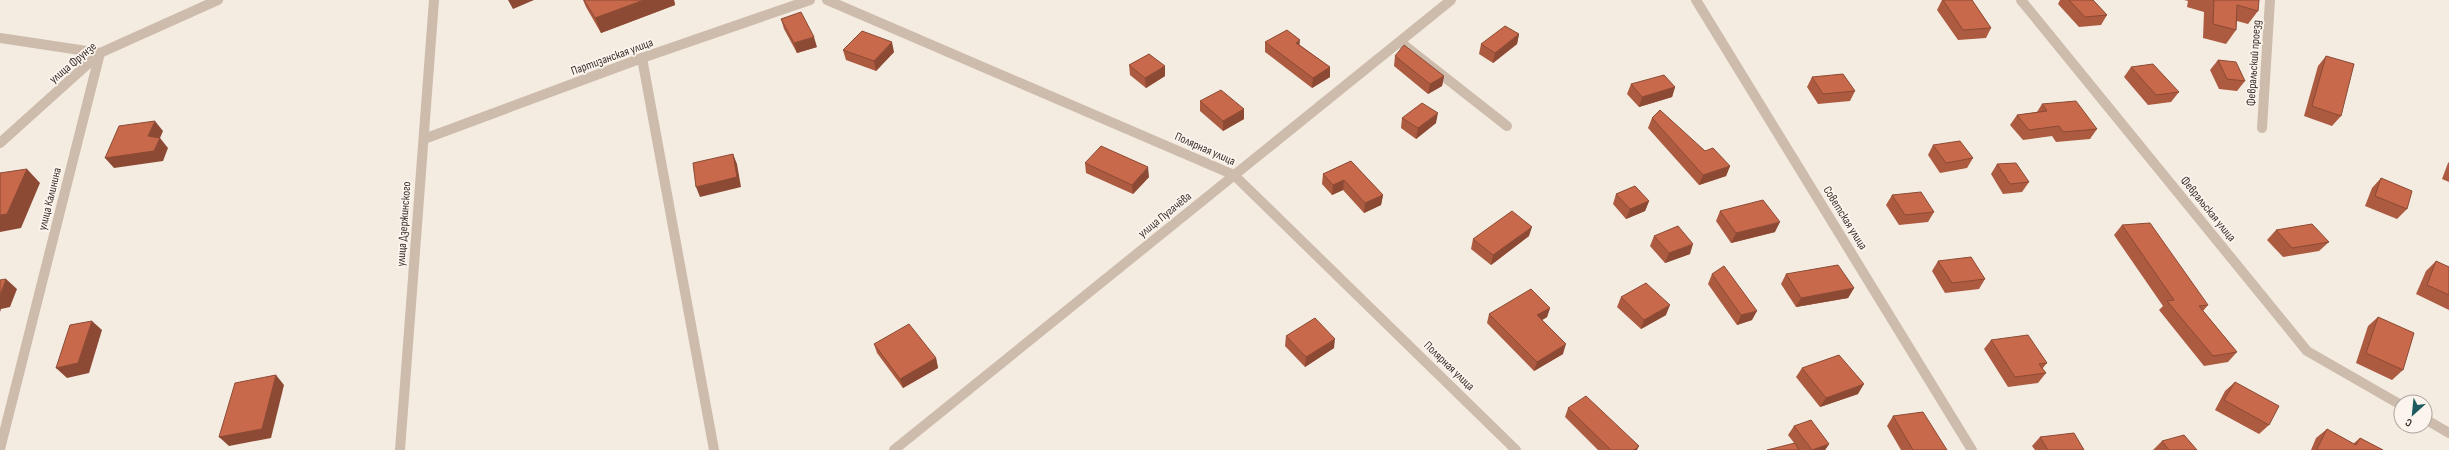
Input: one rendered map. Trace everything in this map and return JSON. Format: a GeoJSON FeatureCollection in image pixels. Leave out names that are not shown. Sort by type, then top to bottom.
{"type":"FeatureCollection","features":[{"type":"Feature","properties":{"kind":"street","name":"улица Фрунзе"},"geometry":{"type":"LineString","coordinates":[[0,143],[100,53],[218,0]]}},
{"type":"Feature","properties":{"kind":"street","name":"улица Дзержинского"},"geometry":{"type":"LineString","coordinates":[[400,450],[434,0]]}},
{"type":"Feature","properties":{"kind":"street","name":"Партизанская улица"},"geometry":{"type":"LineString","coordinates":[[424,139],[642,58],[810,0]]}},
{"type":"Feature","properties":{"kind":"street","name":"Полярная улица"},"geometry":{"type":"LineString","coordinates":[[827,0],[1234,175],[1516,450]]}},
{"type":"Feature","properties":{"kind":"street","name":"улица Пугачёва"},"geometry":{"type":"LineString","coordinates":[[894,450],[1452,0]]}},
{"type":"Feature","properties":{"kind":"street","name":"Советская улица"},"geometry":{"type":"LineString","coordinates":[[1696,0],[1972,450]]}},
{"type":"Feature","properties":{"kind":"street","name":"Февральская улица"},"geometry":{"type":"LineString","coordinates":[[2020,0],[2307,351],[2393,400]]}},
{"type":"Feature","properties":{"kind":"street","name":"Февральский проезд"},"geometry":{"type":"LineString","coordinates":[[2262,128],[2270,0]]}},
{"type":"Feature","properties":{"kind":"street"},"geometry":{"type":"LineString","coordinates":[[0,38],[100,53]]}},
{"type":"Feature","properties":{"kind":"street"},"geometry":{"type":"LineString","coordinates":[[1400,42],[1508,126]]}},
{"type":"Feature","properties":{"kind":"street","name":"улица Калинина"},"geometry":{"type":"LineString","coordinates":[[0,449],[100,53]]}},
{"type":"Feature","properties":{"kind":"street"},"geometry":{"type":"LineString","coordinates":[[642,58],[714,450]]}},
{"type":"Feature","properties":{"kind":"street"},"geometry":{"type":"LineString","coordinates":[[2433,424],[2449,433]]}},
{"type":"Feature","properties":{"kind":"building"},"geometry":{"type":"Polygon","coordinates":[[[584,0],[644,0],[595,18],[584,0]]]}},
{"type":"Feature","properties":{"kind":"building"},"geometry":{"type":"Polygon","coordinates":[[[1943,0],[1972,0],[1991,28],[1963,30],[1943,0]]]}},
{"type":"Feature","properties":{"kind":"building"},"geometry":{"type":"Polygon","coordinates":[[[2069,0],[2093,0],[2107,15],[2085,17],[2069,0]]]}},
{"type":"Feature","properties":{"kind":"building"},"geometry":{"type":"Polygon","coordinates":[[[2214,0],[2259,0],[2258,11],[2237,5],[2236,30],[2213,24],[2214,0]]]}},
{"type":"Feature","properties":{"kind":"building"},"geometry":{"type":"Polygon","coordinates":[[[801,12],[814,37],[794,43],[781,19],[801,12]]]}},
{"type":"Feature","properties":{"kind":"building"},"geometry":{"type":"Polygon","coordinates":[[[1505,26],[1519,34],[1495,53],[1481,44],[1505,26]]]}},
{"type":"Feature","properties":{"kind":"building"},"geometry":{"type":"Polygon","coordinates":[[[1287,30],[1300,40],[1296,43],[1330,67],[1313,78],[1265,42],[1287,30]]]}},
{"type":"Feature","properties":{"kind":"building"},"geometry":{"type":"Polygon","coordinates":[[[862,31],[892,42],[874,61],[843,50],[862,31]]]}},
{"type":"Feature","properties":{"kind":"building"},"geometry":{"type":"Polygon","coordinates":[[[1404,45],[1444,76],[1430,84],[1395,56],[1404,45]]]}},
{"type":"Feature","properties":{"kind":"building"},"geometry":{"type":"Polygon","coordinates":[[[1149,54],[1165,66],[1145,78],[1129,65],[1149,54]]]}},
{"type":"Feature","properties":{"kind":"building"},"geometry":{"type":"Polygon","coordinates":[[[2326,56],[2354,64],[2341,116],[2312,106],[2326,56]]]}},
{"type":"Feature","properties":{"kind":"building"},"geometry":{"type":"Polygon","coordinates":[[[2218,60],[2236,62],[2245,81],[2227,79],[2218,60]]]}},
{"type":"Feature","properties":{"kind":"building"},"geometry":{"type":"Polygon","coordinates":[[[2153,64],[2179,92],[2156,95],[2131,67],[2153,64]]]}},
{"type":"Feature","properties":{"kind":"building"},"geometry":{"type":"Polygon","coordinates":[[[1843,74],[1855,91],[1823,94],[1812,77],[1843,74]]]}},
{"type":"Feature","properties":{"kind":"building"},"geometry":{"type":"Polygon","coordinates":[[[1664,75],[1675,87],[1642,97],[1631,84],[1664,75]]]}},
{"type":"Feature","properties":{"kind":"building"},"geometry":{"type":"Polygon","coordinates":[[[1221,90],[1244,109],[1223,121],[1200,101],[1221,90]]]}},
{"type":"Feature","properties":{"kind":"building"},"geometry":{"type":"Polygon","coordinates":[[[2076,101],[2097,129],[2063,132],[2059,126],[2029,130],[2017,115],[2047,111],[2042,104],[2076,101]]]}},
{"type":"Feature","properties":{"kind":"building"},"geometry":{"type":"Polygon","coordinates":[[[1422,103],[1438,113],[1418,128],[1402,118],[1422,103]]]}},
{"type":"Feature","properties":{"kind":"building"},"geometry":{"type":"Polygon","coordinates":[[[1660,110],[1705,151],[1713,148],[1730,166],[1703,175],[1652,118],[1660,110]]]}},
{"type":"Feature","properties":{"kind":"building"},"geometry":{"type":"Polygon","coordinates":[[[155,121],[148,136],[160,138],[154,151],[105,158],[119,126],[155,121]]]}},
{"type":"Feature","properties":{"kind":"building"},"geometry":{"type":"Polygon","coordinates":[[[1960,141],[1973,158],[1946,163],[1933,145],[1960,141]]]}},
{"type":"Feature","properties":{"kind":"building"},"geometry":{"type":"Polygon","coordinates":[[[1101,146],[1148,167],[1132,185],[1085,163],[1101,146]]]}},
{"type":"Feature","properties":{"kind":"building"},"geometry":{"type":"Polygon","coordinates":[[[733,154],[737,177],[696,187],[693,163],[733,154]]]}},
{"type":"Feature","properties":{"kind":"building"},"geometry":{"type":"Polygon","coordinates":[[[1351,161],[1383,195],[1365,203],[1344,180],[1333,185],[1323,174],[1351,161]]]}},
{"type":"Feature","properties":{"kind":"building"},"geometry":{"type":"Polygon","coordinates":[[[2016,163],[2029,182],[2010,184],[1997,164],[2016,163]]]}},
{"type":"Feature","properties":{"kind":"building"},"geometry":{"type":"Polygon","coordinates":[[[27,169],[7,214],[0,215],[0,173],[27,169]]]}},
{"type":"Feature","properties":{"kind":"building"},"geometry":{"type":"Polygon","coordinates":[[[2381,178],[2412,191],[2407,209],[2375,196],[2381,178]]]}},
{"type":"Feature","properties":{"kind":"building"},"geometry":{"type":"Polygon","coordinates":[[[1635,186],[1649,201],[1630,209],[1616,194],[1635,186]]]}},
{"type":"Feature","properties":{"kind":"building"},"geometry":{"type":"Polygon","coordinates":[[[1921,192],[1934,212],[1905,215],[1892,195],[1921,192]]]}},
{"type":"Feature","properties":{"kind":"building"},"geometry":{"type":"Polygon","coordinates":[[[1763,200],[1780,222],[1736,233],[1720,211],[1763,200]]]}},
{"type":"Feature","properties":{"kind":"building"},"geometry":{"type":"Polygon","coordinates":[[[1512,211],[1532,227],[1493,255],[1473,239],[1512,211]]]}},
{"type":"Feature","properties":{"kind":"building"},"geometry":{"type":"Polygon","coordinates":[[[2150,223],[2208,305],[2199,306],[2237,352],[2213,356],[2167,301],[2174,300],[2122,225],[2150,223]]]}},
{"type":"Feature","properties":{"kind":"building"},"geometry":{"type":"Polygon","coordinates":[[[2312,224],[2329,242],[2292,248],[2276,230],[2312,224]]]}},
{"type":"Feature","properties":{"kind":"building"},"geometry":{"type":"Polygon","coordinates":[[[1678,226],[1693,244],[1669,253],[1654,236],[1678,226]]]}},
{"type":"Feature","properties":{"kind":"building"},"geometry":{"type":"Polygon","coordinates":[[[1971,257],[1985,279],[1952,283],[1938,261],[1971,257]]]}},
{"type":"Feature","properties":{"kind":"building"},"geometry":{"type":"Polygon","coordinates":[[[2436,261],[2449,267],[2449,295],[2427,285],[2436,261]]]}},
{"type":"Feature","properties":{"kind":"building"},"geometry":{"type":"Polygon","coordinates":[[[1838,265],[1854,288],[1801,298],[1786,274],[1838,265]]]}},
{"type":"Feature","properties":{"kind":"building"},"geometry":{"type":"Polygon","coordinates":[[[1724,266],[1757,311],[1741,315],[1712,274],[1724,266]]]}},
{"type":"Feature","properties":{"kind":"building"},"geometry":{"type":"Polygon","coordinates":[[[6,279],[0,295],[0,280],[6,279]]]}},
{"type":"Feature","properties":{"kind":"building"},"geometry":{"type":"Polygon","coordinates":[[[1646,283],[1670,305],[1644,320],[1621,297],[1646,283]]]}},
{"type":"Feature","properties":{"kind":"building"},"geometry":{"type":"Polygon","coordinates":[[[1531,289],[1550,308],[1537,315],[1566,344],[1537,362],[1489,314],[1531,289]]]}},
{"type":"Feature","properties":{"kind":"building"},"geometry":{"type":"Polygon","coordinates":[[[2378,317],[2414,333],[2403,370],[2366,353],[2378,317]]]}},
{"type":"Feature","properties":{"kind":"building"},"geometry":{"type":"Polygon","coordinates":[[[1315,318],[1335,339],[1306,357],[1286,336],[1315,318]]]}},
{"type":"Feature","properties":{"kind":"building"},"geometry":{"type":"Polygon","coordinates":[[[92,321],[78,363],[56,368],[70,325],[92,321]]]}},
{"type":"Feature","properties":{"kind":"building"},"geometry":{"type":"Polygon","coordinates":[[[909,324],[936,358],[900,379],[874,344],[909,324]]]}},
{"type":"Feature","properties":{"kind":"building"},"geometry":{"type":"Polygon","coordinates":[[[2028,335],[2047,363],[2039,364],[2046,373],[2015,377],[1991,340],[2028,335]]]}},
{"type":"Feature","properties":{"kind":"building"},"geometry":{"type":"Polygon","coordinates":[[[1839,355],[1864,384],[1826,398],[1802,368],[1839,355]]]}},
{"type":"Feature","properties":{"kind":"building"},"geometry":{"type":"Polygon","coordinates":[[[276,375],[262,429],[219,437],[235,383],[276,375]]]}},
{"type":"Feature","properties":{"kind":"building"},"geometry":{"type":"Polygon","coordinates":[[[2235,382],[2279,406],[2269,425],[2224,400],[2235,382]]]}},
{"type":"Feature","properties":{"kind":"building"},"geometry":{"type":"Polygon","coordinates":[[[1586,396],[1639,446],[1634,450],[1611,450],[1568,408],[1586,396]]]}},
{"type":"Feature","properties":{"kind":"building"},"geometry":{"type":"Polygon","coordinates":[[[1923,412],[1947,450],[1913,450],[1893,416],[1923,412]]]}},
{"type":"Feature","properties":{"kind":"building"},"geometry":{"type":"Polygon","coordinates":[[[1811,420],[1829,444],[1812,450],[1794,426],[1811,420]]]}},
{"type":"Feature","properties":{"kind":"building"},"geometry":{"type":"Polygon","coordinates":[[[2327,429],[2356,445],[2360,438],[2383,450],[2318,450],[2317,449],[2327,429]]]}},
{"type":"Feature","properties":{"kind":"building"},"geometry":{"type":"Polygon","coordinates":[[[2074,433],[2084,450],[2048,450],[2040,437],[2074,433]]]}},
{"type":"Feature","properties":{"kind":"building"},"geometry":{"type":"Polygon","coordinates":[[[2184,435],[2197,450],[2169,450],[2162,441],[2184,435]]]}},
{"type":"Feature","properties":{"kind":"building"},"geometry":{"type":"Polygon","coordinates":[[[1795,443],[1799,450],[1767,450],[1795,443]]]}}]}
